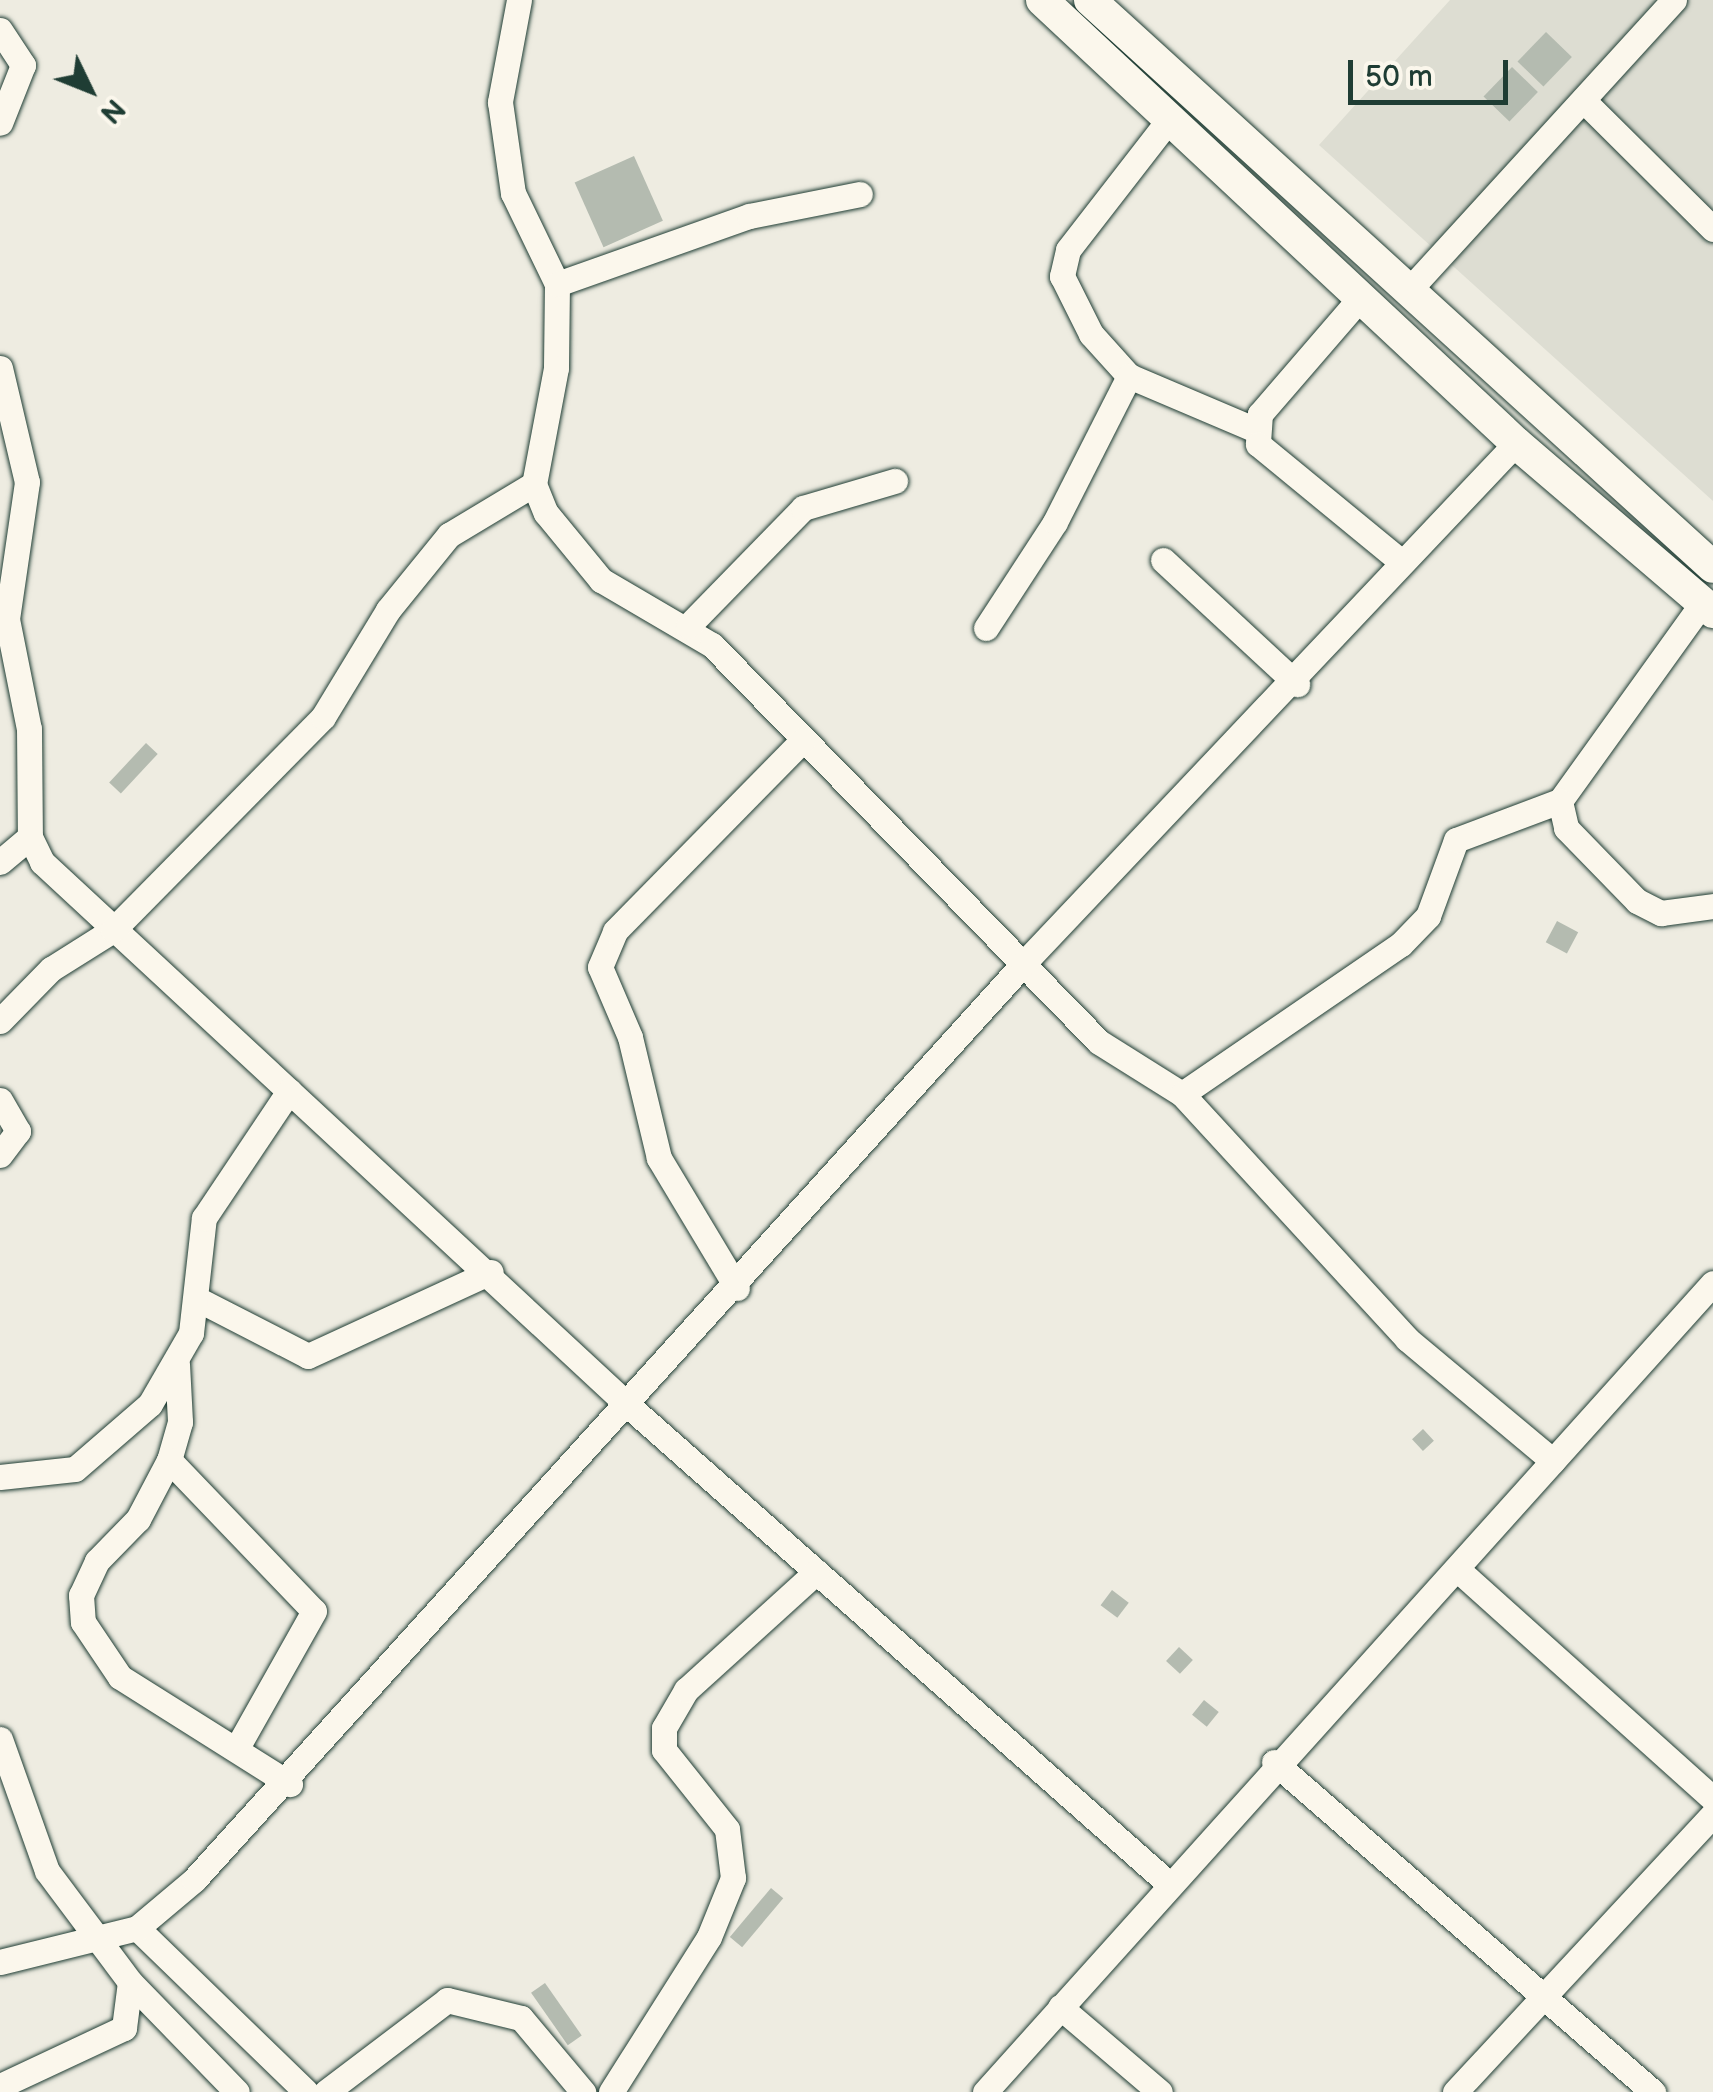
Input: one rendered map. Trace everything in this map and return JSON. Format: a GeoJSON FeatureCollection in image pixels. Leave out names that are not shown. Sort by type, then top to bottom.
{"type":"FeatureCollection","features":[{"type":"Feature","properties":{"kind":"main road"},"geometry":{"type":"LineString","coordinates":[[1042,0],[1516,443],[1708,607]]}},
{"type":"Feature","properties":{"kind":"main road"},"geometry":{"type":"LineString","coordinates":[[1090,0],[1713,567]]}},
{"type":"Feature","properties":{"kind":"street"},"geometry":{"type":"LineString","coordinates":[[519,0],[506,39],[503,154],[558,284],[556,368],[534,484],[546,513],[602,580],[688,626],[1098,1042],[1182,1094],[1407,1339],[1553,1461]]}},
{"type":"Feature","properties":{"kind":"street"},"geometry":{"type":"LineString","coordinates":[[1410,290],[1674,0]]}},
{"type":"Feature","properties":{"kind":"street"},"geometry":{"type":"LineString","coordinates":[[0,30],[23,65],[0,122]]}},
{"type":"Feature","properties":{"kind":"street"},"geometry":{"type":"LineString","coordinates":[[1582,100],[1712,226]]}},
{"type":"Feature","properties":{"kind":"street"},"geometry":{"type":"LineString","coordinates":[[1171,117],[1060,262],[1090,334],[1129,376],[1256,430]]}},
{"type":"Feature","properties":{"kind":"street"},"geometry":{"type":"LineString","coordinates":[[558,284],[749,216],[860,194]]}},
{"type":"Feature","properties":{"kind":"street"},"geometry":{"type":"LineString","coordinates":[[1361,297],[1260,414],[1256,430],[1258,444],[1398,560]]}},
{"type":"Feature","properties":{"kind":"street"},"geometry":{"type":"LineString","coordinates":[[0,368],[27,482],[8,555],[7,619],[29,729],[30,836],[42,862],[490,1272],[630,1408],[1168,1883]]}},
{"type":"Feature","properties":{"kind":"street"},"geometry":{"type":"LineString","coordinates":[[986,628],[1054,522],[1129,376]]}},
{"type":"Feature","properties":{"kind":"street"},"geometry":{"type":"LineString","coordinates":[[0,1962],[136,1928],[290,1784],[1024,964],[1297,684],[1398,560],[1516,443]]}},
{"type":"Feature","properties":{"kind":"street"},"geometry":{"type":"LineString","coordinates":[[688,626],[803,508],[895,481]]}},
{"type":"Feature","properties":{"kind":"street"},"geometry":{"type":"LineString","coordinates":[[0,1022],[51,970],[113,930],[323,717],[388,610],[450,534],[534,484]]}},
{"type":"Feature","properties":{"kind":"street"},"geometry":{"type":"LineString","coordinates":[[1163,560],[1297,684]]}},
{"type":"Feature","properties":{"kind":"street"},"geometry":{"type":"LineString","coordinates":[[1182,1094],[1400,944],[1428,916],[1456,840],[1560,801],[1708,607]]}},
{"type":"Feature","properties":{"kind":"street"},"geometry":{"type":"LineString","coordinates":[[737,1288],[659,1158],[630,1038],[600,967],[615,931],[802,740]]}},
{"type":"Feature","properties":{"kind":"street"},"geometry":{"type":"LineString","coordinates":[[1560,801],[1566,828],[1637,901],[1661,913],[1713,906]]}},
{"type":"Feature","properties":{"kind":"street"},"geometry":{"type":"LineString","coordinates":[[0,862],[30,836]]}},
{"type":"Feature","properties":{"kind":"street"},"geometry":{"type":"LineString","coordinates":[[0,1476],[75,1469],[110,1448],[177,1364],[200,1301],[204,1218],[289,1090]]}},
{"type":"Feature","properties":{"kind":"street"},"geometry":{"type":"LineString","coordinates":[[0,1100],[18,1131],[0,1155]]}},
{"type":"Feature","properties":{"kind":"street"},"geometry":{"type":"LineString","coordinates":[[200,1301],[308,1356],[490,1272]]}},
{"type":"Feature","properties":{"kind":"street"},"geometry":{"type":"LineString","coordinates":[[985,2092],[1274,1762],[1457,1569],[1713,1284]]}},
{"type":"Feature","properties":{"kind":"street"},"geometry":{"type":"LineString","coordinates":[[177,1364],[180,1422],[169,1460],[138,1519],[97,1561],[81,1595],[83,1622],[120,1678],[239,1744],[290,1784]]}},
{"type":"Feature","properties":{"kind":"street"},"geometry":{"type":"LineString","coordinates":[[169,1460],[314,1612],[239,1744]]}},
{"type":"Feature","properties":{"kind":"street"},"geometry":{"type":"LineString","coordinates":[[1457,1569],[1713,1799]]}},
{"type":"Feature","properties":{"kind":"street"},"geometry":{"type":"LineString","coordinates":[[611,2092],[710,1937],[732,1878],[727,1829],[664,1750],[664,1728],[686,1690],[816,1572]]}},
{"type":"Feature","properties":{"kind":"street"},"geometry":{"type":"LineString","coordinates":[[0,1739],[37,1855],[130,1982],[237,2092]]}},
{"type":"Feature","properties":{"kind":"street"},"geometry":{"type":"LineString","coordinates":[[1274,1762],[1652,2092]]}},
{"type":"Feature","properties":{"kind":"street"},"geometry":{"type":"LineString","coordinates":[[1456,2092],[1713,1814]]}},
{"type":"Feature","properties":{"kind":"street"},"geometry":{"type":"LineString","coordinates":[[136,1928],[306,2092]]}},
{"type":"Feature","properties":{"kind":"street"},"geometry":{"type":"LineString","coordinates":[[0,2086],[124,2028],[130,1982]]}},
{"type":"Feature","properties":{"kind":"street"},"geometry":{"type":"LineString","coordinates":[[326,2092],[447,2000],[521,2018],[584,2092]]}},
{"type":"Feature","properties":{"kind":"street"},"geometry":{"type":"LineString","coordinates":[[1060,2007],[1160,2092]]}},
{"type":"Feature","properties":{"kind":"shaded area"},"geometry":{"type":"Polygon","coordinates":[[[1450,0],[1713,0],[1713,501],[1319,145],[1450,0]]]}},
{"type":"Feature","properties":{"kind":"building"},"geometry":{"type":"Polygon","coordinates":[[[1546,32],[1572,57],[1543,87],[1518,61],[1546,32]]]}},
{"type":"Feature","properties":{"kind":"building"},"geometry":{"type":"Polygon","coordinates":[[[1512,67],[1538,92],[1509,122],[1484,96],[1512,67]]]}},
{"type":"Feature","properties":{"kind":"building"},"geometry":{"type":"Polygon","coordinates":[[[634,156],[663,221],[603,247],[575,182],[634,156]]]}},
{"type":"Feature","properties":{"kind":"building"},"geometry":{"type":"Polygon","coordinates":[[[146,743],[158,754],[121,793],[109,782],[146,743]]]}},
{"type":"Feature","properties":{"kind":"building"},"geometry":{"type":"Polygon","coordinates":[[[1557,921],[1578,932],[1567,953],[1546,942],[1557,921]]]}},
{"type":"Feature","properties":{"kind":"building"},"geometry":{"type":"Polygon","coordinates":[[[1423,1429],[1434,1441],[1423,1451],[1412,1439],[1423,1429]]]}},
{"type":"Feature","properties":{"kind":"building"},"geometry":{"type":"Polygon","coordinates":[[[1112,1590],[1129,1603],[1117,1618],[1101,1605],[1112,1590]]]}},
{"type":"Feature","properties":{"kind":"building"},"geometry":{"type":"Polygon","coordinates":[[[1179,1647],[1193,1660],[1180,1674],[1166,1661],[1179,1647]]]}},
{"type":"Feature","properties":{"kind":"building"},"geometry":{"type":"Polygon","coordinates":[[[1204,1700],[1219,1712],[1207,1727],[1192,1715],[1204,1700]]]}},
{"type":"Feature","properties":{"kind":"building"},"geometry":{"type":"Polygon","coordinates":[[[771,1888],[783,1898],[742,1947],[730,1937],[771,1888]]]}},
{"type":"Feature","properties":{"kind":"building"},"geometry":{"type":"Polygon","coordinates":[[[545,1983],[582,2035],[568,2045],[531,1993],[545,1983]]]}}]}
